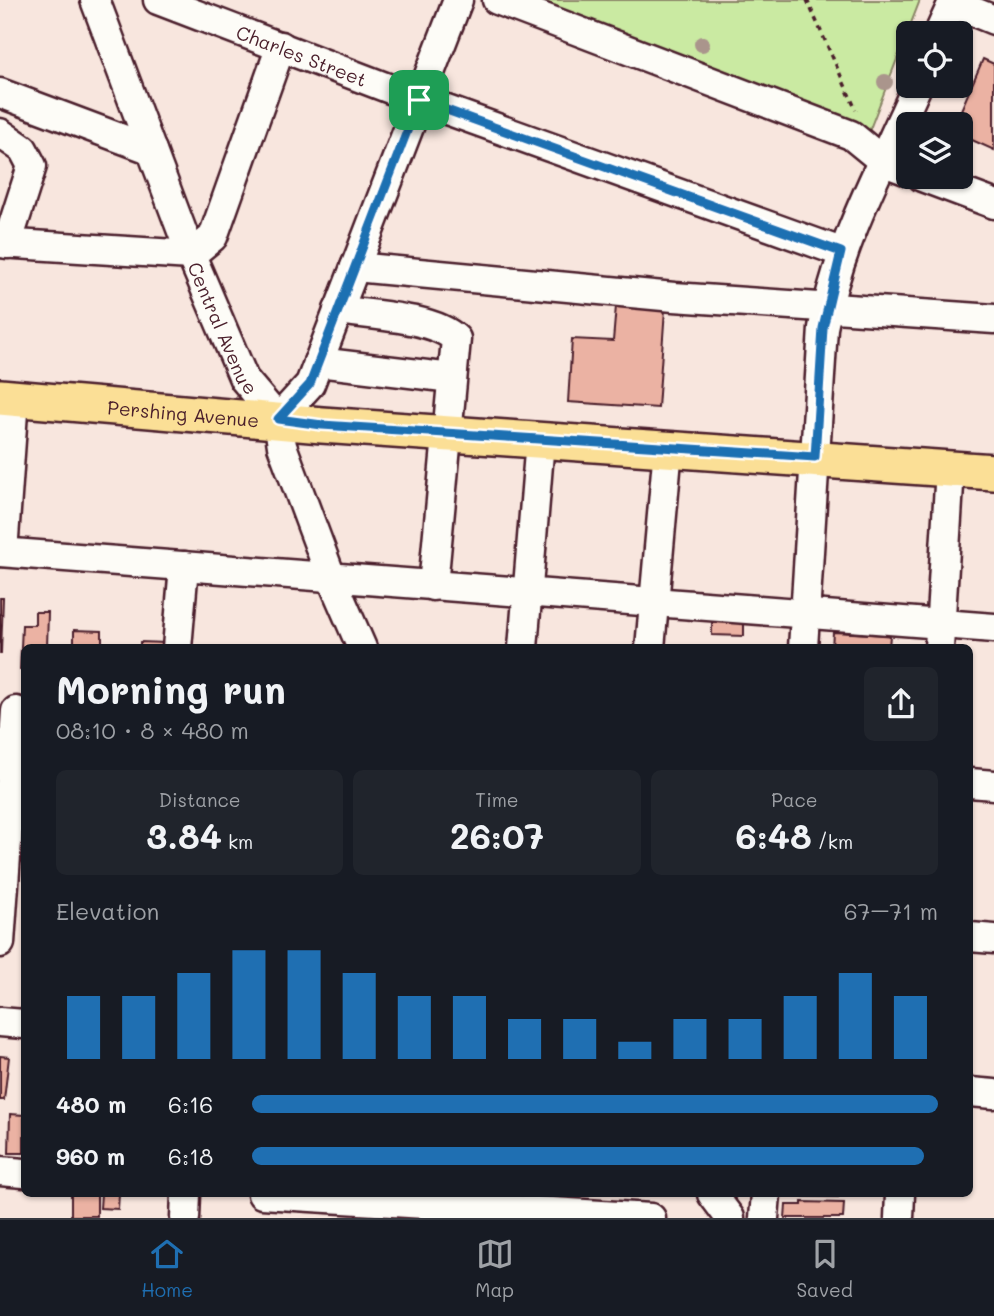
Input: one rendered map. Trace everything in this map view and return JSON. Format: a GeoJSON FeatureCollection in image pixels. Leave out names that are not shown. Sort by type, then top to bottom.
{"type":"FeatureCollection","features":[{"type":"Feature","properties":{"kind":"main road","name":"Pershing Avenue"},"geometry":{"type":"LineString","coordinates":[[7,398],[994,472]]}},
{"type":"Feature","properties":{"kind":"street","name":"Central Avenue"},"geometry":{"type":"LineString","coordinates":[[95,0],[191,254],[244,379],[278,419],[282,446],[331,576],[360,644]]}},
{"type":"Feature","properties":{"kind":"street","name":"Charles Street"},"geometry":{"type":"LineString","coordinates":[[158,0],[419,100],[841,252]]}},
{"type":"Feature","properties":{"kind":"street"},"geometry":{"type":"LineString","coordinates":[[278,419],[310,384],[458,0]]}},
{"type":"Feature","properties":{"kind":"street"},"geometry":{"type":"LineString","coordinates":[[497,0],[851,135],[896,167],[841,252],[827,307],[803,644]]}},
{"type":"Feature","properties":{"kind":"street"},"geometry":{"type":"LineString","coordinates":[[944,21],[953,1],[994,20]]}},
{"type":"Feature","properties":{"kind":"street"},"geometry":{"type":"LineString","coordinates":[[0,133],[17,144],[30,158],[30,177],[4,244],[191,254],[213,237],[281,46]]}},
{"type":"Feature","properties":{"kind":"street"},"geometry":{"type":"LineString","coordinates":[[0,93],[152,150]]}},
{"type":"Feature","properties":{"kind":"street"},"geometry":{"type":"LineString","coordinates":[[954,189],[994,204]]}},
{"type":"Feature","properties":{"kind":"street"},"geometry":{"type":"LineString","coordinates":[[355,267],[451,278],[994,319]]}},
{"type":"Feature","properties":{"kind":"street"},"geometry":{"type":"LineString","coordinates":[[338,310],[430,325],[448,331],[456,339],[433,586]]}},
{"type":"Feature","properties":{"kind":"street"},"geometry":{"type":"LineString","coordinates":[[318,362],[452,379]]}},
{"type":"Feature","properties":{"kind":"street"},"geometry":{"type":"LineString","coordinates":[[7,398],[1,552],[806,615],[940,636],[994,628]]}},
{"type":"Feature","properties":{"kind":"street"},"geometry":{"type":"LineString","coordinates":[[523,644],[525,593],[540,440]]}},
{"type":"Feature","properties":{"kind":"street"},"geometry":{"type":"LineString","coordinates":[[650,644],[668,448]]}},
{"type":"Feature","properties":{"kind":"street"},"geometry":{"type":"LineString","coordinates":[[940,636],[950,469]]}},
{"type":"Feature","properties":{"kind":"street"},"geometry":{"type":"LineString","coordinates":[[177,644],[184,566]]}},
{"type":"Feature","properties":{"kind":"street"},"geometry":{"type":"LineString","coordinates":[[0,943],[10,863],[13,711]]}},
{"type":"Feature","properties":{"kind":"street"},"geometry":{"type":"LineString","coordinates":[[973,783],[994,785]]}},
{"type":"Feature","properties":{"kind":"street"},"geometry":{"type":"LineString","coordinates":[[973,937],[994,939]]}},
{"type":"Feature","properties":{"kind":"street"},"geometry":{"type":"LineString","coordinates":[[0,1022],[21,1024]]}},
{"type":"Feature","properties":{"kind":"street"},"geometry":{"type":"LineString","coordinates":[[973,1092],[994,1094]]}},
{"type":"Feature","properties":{"kind":"street"},"geometry":{"type":"LineString","coordinates":[[0,1171],[21,1174]]}},
{"type":"Feature","properties":{"kind":"street"},"geometry":{"type":"LineString","coordinates":[[185,1218],[186,1197]]}},
{"type":"Feature","properties":{"kind":"street"},"geometry":{"type":"LineString","coordinates":[[358,1197],[519,1202],[610,1217],[651,1218]]}},
{"type":"Feature","properties":{"kind":"street"},"geometry":{"type":"LineString","coordinates":[[714,1197],[730,1218]]}},
{"type":"Feature","properties":{"kind":"street"},"geometry":{"type":"LineString","coordinates":[[764,1218],[766,1197]]}},
{"type":"Feature","properties":{"kind":"street"},"geometry":{"type":"LineString","coordinates":[[899,1218],[900,1197]]}},
{"type":"Feature","properties":{"kind":"path"},"geometry":{"type":"LineString","coordinates":[[807,0],[857,114]]}},
{"type":"Feature","properties":{"kind":"green space"},"geometry":{"type":"Polygon","coordinates":[[[520,0],[920,0],[912,21],[896,21],[896,62],[868,134],[520,0]]]}},
{"type":"Feature","properties":{"kind":"building"},"geometry":{"type":"Polygon","coordinates":[[[983,59],[994,64],[994,150],[973,140],[973,112],[960,112],[966,98],[973,98],[973,82],[983,59]]]}},
{"type":"Feature","properties":{"kind":"building"},"geometry":{"type":"Polygon","coordinates":[[[616,306],[665,309],[658,408],[568,402],[572,339],[613,341],[616,306]]]}},
{"type":"Feature","properties":{"kind":"building"},"geometry":{"type":"Polygon","coordinates":[[[0,598],[3,598],[1,653],[0,653],[0,598]]]}},
{"type":"Feature","properties":{"kind":"building"},"geometry":{"type":"Polygon","coordinates":[[[35,612],[48,612],[47,644],[21,644],[22,625],[35,625],[35,612]]]}},
{"type":"Feature","properties":{"kind":"building"},"geometry":{"type":"Polygon","coordinates":[[[712,615],[744,616],[744,636],[712,635],[712,615]]]}},
{"type":"Feature","properties":{"kind":"building"},"geometry":{"type":"Polygon","coordinates":[[[74,630],[102,631],[102,644],[74,644],[74,630]]]}},
{"type":"Feature","properties":{"kind":"building"},"geometry":{"type":"Polygon","coordinates":[[[833,632],[890,635],[889,644],[832,644],[833,632]]]}},
{"type":"Feature","properties":{"kind":"building"},"geometry":{"type":"Polygon","coordinates":[[[140,642],[166,643],[166,644],[140,642]]]}},
{"type":"Feature","properties":{"kind":"building"},"geometry":{"type":"Polygon","coordinates":[[[0,1056],[9,1057],[4,1100],[0,1100],[0,1056]]]}},
{"type":"Feature","properties":{"kind":"building"},"geometry":{"type":"Polygon","coordinates":[[[10,1114],[21,1115],[21,1153],[9,1153],[10,1114]]]}},
{"type":"Feature","properties":{"kind":"building"},"geometry":{"type":"Polygon","coordinates":[[[71,1197],[97,1197],[97,1216],[71,1216],[71,1197]]]}},
{"type":"Feature","properties":{"kind":"building"},"geometry":{"type":"Polygon","coordinates":[[[101,1197],[119,1197],[118,1209],[100,1208],[101,1197]]]}},
{"type":"Feature","properties":{"kind":"building"},"geometry":{"type":"Polygon","coordinates":[[[802,1202],[844,1203],[843,1218],[785,1218],[786,1205],[802,1205],[802,1202]]]}},
{"type":"Feature","properties":{"kind":"route"},"geometry":{"type":"LineString","coordinates":[[419,100],[841,252],[823,328],[815,457],[322,425],[278,419],[310,384],[419,100]]}}]}
